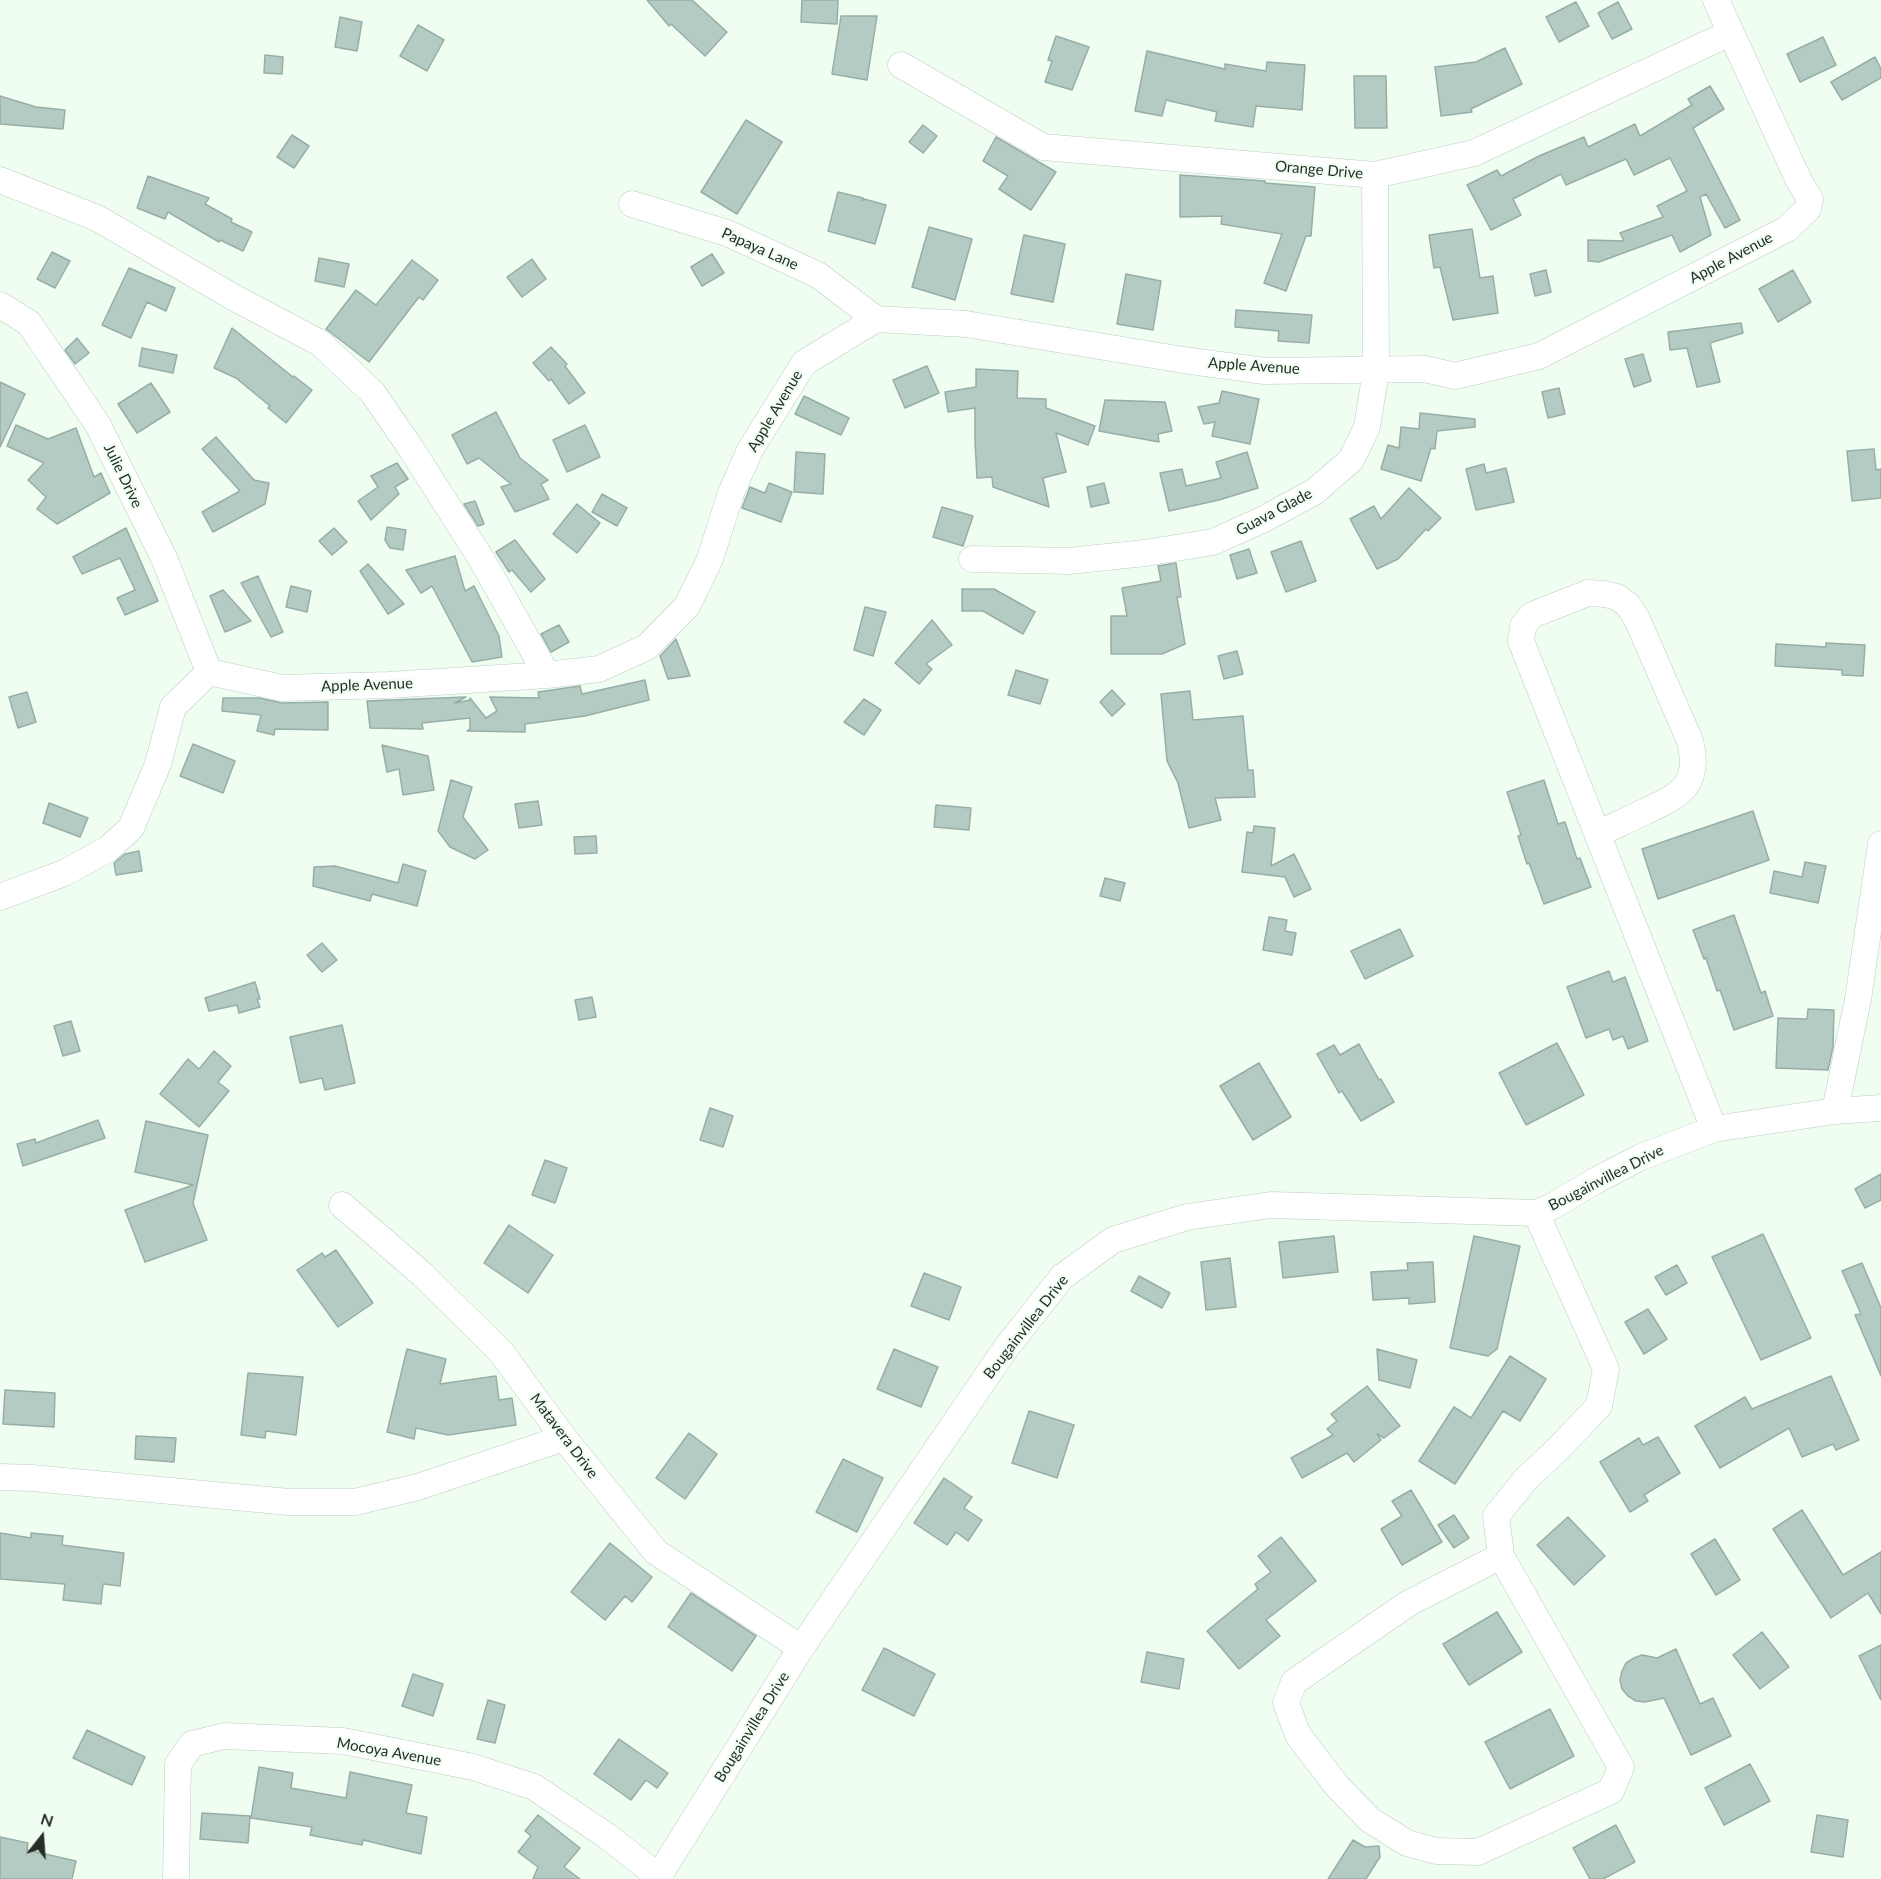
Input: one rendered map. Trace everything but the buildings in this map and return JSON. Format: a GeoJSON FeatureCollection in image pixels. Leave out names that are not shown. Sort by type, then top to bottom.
{"type":"FeatureCollection","features":[{"type":"Feature","properties":{"kind":"street"},"geometry":{"type":"LineString","coordinates":[[1716,0],[1730,33]]}},
{"type":"Feature","properties":{"kind":"street","name":"Orange Drive"},"geometry":{"type":"LineString","coordinates":[[901,65],[1043,147],[1375,175],[1474,153],[1730,33]]}},
{"type":"Feature","properties":{"kind":"street","name":"Apple Avenue"},"geometry":{"type":"LineString","coordinates":[[209,672],[282,688],[389,685],[548,675],[599,669],[647,646],[687,606],[710,559],[731,493],[750,450],[804,363],[876,319],[966,324],[1183,360],[1266,370],[1425,369],[1455,376],[1539,357],[1788,229],[1808,209],[1810,199],[1799,181],[1730,33]]}},
{"type":"Feature","properties":{"kind":"street","name":"Guava Glade"},"geometry":{"type":"LineString","coordinates":[[972,559],[1069,561],[1145,553],[1213,542],[1264,519],[1314,492],[1351,460],[1367,427],[1376,371],[1375,175]]}},
{"type":"Feature","properties":{"kind":"street"},"geometry":{"type":"LineString","coordinates":[[0,180],[97,218],[233,297],[320,343],[373,393],[398,429],[482,560],[548,675]]}},
{"type":"Feature","properties":{"kind":"street","name":"Papaya Lane"},"geometry":{"type":"LineString","coordinates":[[632,204],[727,233],[818,275],[876,319]]}},
{"type":"Feature","properties":{"kind":"street","name":"Julie Drive"},"geometry":{"type":"LineString","coordinates":[[0,305],[29,323],[98,425],[164,558],[209,672]]}},
{"type":"Feature","properties":{"kind":"street"},"geometry":{"type":"LineString","coordinates":[[1599,834],[1673,799],[1686,787],[1693,772],[1694,756],[1686,730],[1637,619],[1628,605],[1617,597],[1588,593],[1532,615],[1523,626],[1521,641],[1714,1129]]}},
{"type":"Feature","properties":{"kind":"street"},"geometry":{"type":"LineString","coordinates":[[0,897],[64,873],[108,849],[131,828],[158,764],[173,706],[209,672]]}},
{"type":"Feature","properties":{"kind":"street"},"geometry":{"type":"LineString","coordinates":[[1835,1111],[1858,999],[1881,844]]}},
{"type":"Feature","properties":{"kind":"street","name":"Bougainvillea Drive"},"geometry":{"type":"LineString","coordinates":[[658,1878],[801,1648],[1006,1348],[1062,1277],[1113,1240],[1187,1217],[1272,1205],[1536,1213],[1641,1157],[1714,1129],[1835,1111],[1881,1108]]}},
{"type":"Feature","properties":{"kind":"street","name":"Matavera Drive"},"geometry":{"type":"LineString","coordinates":[[342,1205],[423,1275],[501,1352],[564,1438],[656,1552],[801,1648]]}},
{"type":"Feature","properties":{"kind":"street"},"geometry":{"type":"LineString","coordinates":[[1501,1556],[1409,1603],[1293,1682],[1286,1703],[1298,1735],[1337,1786],[1370,1820],[1407,1843],[1436,1851],[1478,1852],[1611,1791],[1621,1767],[1501,1556],[1496,1516],[1526,1479],[1599,1406],[1606,1369],[1536,1213]]}},
{"type":"Feature","properties":{"kind":"street"},"geometry":{"type":"LineString","coordinates":[[0,1477],[289,1502],[355,1502],[418,1486],[564,1438]]}},
{"type":"Feature","properties":{"kind":"street","name":"Mocoya Avenue"},"geometry":{"type":"LineString","coordinates":[[176,1879],[178,1764],[192,1744],[224,1736],[343,1741],[473,1767],[534,1787],[607,1836],[658,1878]]}}]}
